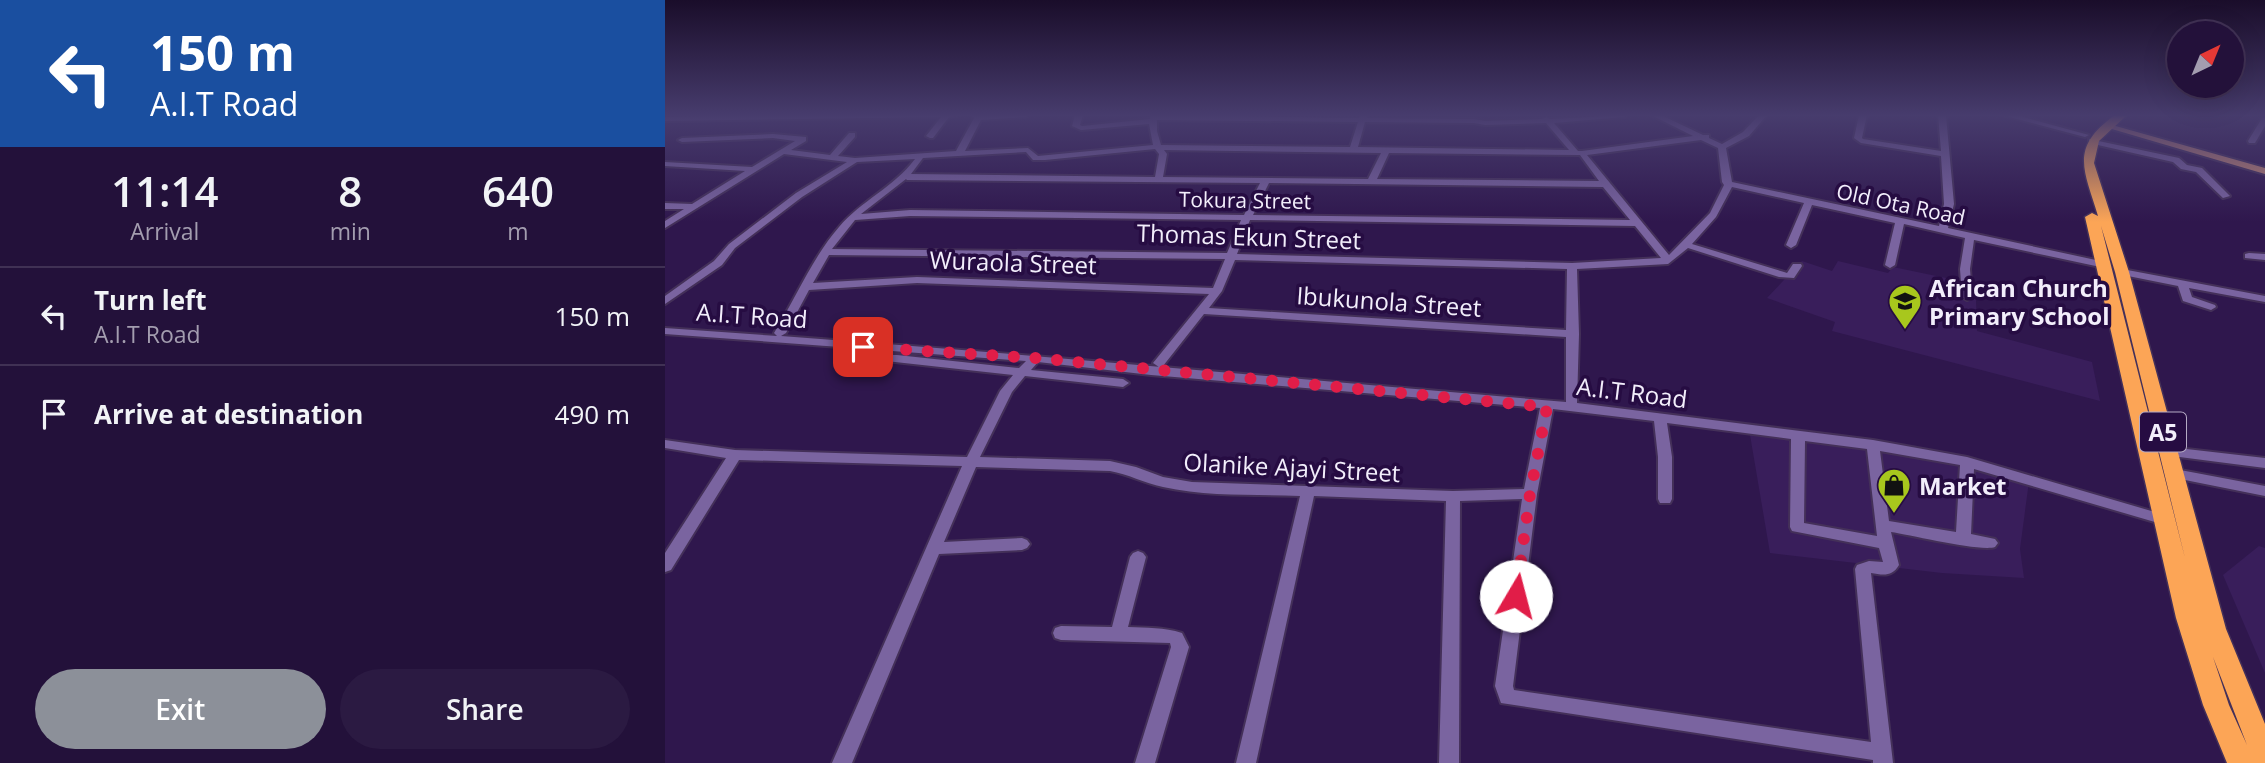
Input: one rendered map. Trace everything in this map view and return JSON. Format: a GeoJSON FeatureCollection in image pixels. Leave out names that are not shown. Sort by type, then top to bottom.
{"type":"FeatureCollection","features":[{"type":"Feature","properties":{"kind":"highway","name":"A5"},"geometry":{"type":"LineString","coordinates":[[2083,151],[2079,158],[2169,452],[2214,629],[2265,757]]}},
{"type":"Feature","properties":{"kind":"highway","name":"A5"},"geometry":{"type":"LineString","coordinates":[[2114,269],[2125,359],[2188,618],[2206,677],[2241,763]]}},
{"type":"Feature","properties":{"kind":"main road"},"geometry":{"type":"LineString","coordinates":[[2207,151],[2265,171]]}},
{"type":"Feature","properties":{"kind":"street"},"geometry":{"type":"LineString","coordinates":[[832,157],[838,151]]}},
{"type":"Feature","properties":{"kind":"street"},"geometry":{"type":"LineString","coordinates":[[665,225],[751,169],[785,152],[855,160],[998,151]]}},
{"type":"Feature","properties":{"kind":"street"},"geometry":{"type":"LineString","coordinates":[[1029,151],[1036,158],[1120,151]]}},
{"type":"Feature","properties":{"kind":"street"},"geometry":{"type":"LineString","coordinates":[[1159,178],[1163,154],[1160,151]]}},
{"type":"Feature","properties":{"kind":"street"},"geometry":{"type":"LineString","coordinates":[[1372,180],[1386,151]]}},
{"type":"Feature","properties":{"kind":"street"},"geometry":{"type":"LineString","coordinates":[[1425,151],[1579,153],[1598,151]]}},
{"type":"Feature","properties":{"kind":"street"},"geometry":{"type":"LineString","coordinates":[[1577,151],[1668,261],[1687,245],[1718,210],[1729,184],[1726,183],[1723,151]]}},
{"type":"Feature","properties":{"kind":"street"},"geometry":{"type":"LineString","coordinates":[[1923,151],[1945,154]]}},
{"type":"Feature","properties":{"kind":"street"},"geometry":{"type":"LineString","coordinates":[[1943,230],[1949,204],[1945,151]]}},
{"type":"Feature","properties":{"kind":"street"},"geometry":{"type":"LineString","coordinates":[[2139,151],[2176,160],[2184,167],[2199,170],[2226,196]]}},
{"type":"Feature","properties":{"kind":"street"},"geometry":{"type":"LineString","coordinates":[[780,333],[851,218],[907,177],[920,157]]}},
{"type":"Feature","properties":{"kind":"street"},"geometry":{"type":"LineString","coordinates":[[665,302],[718,263],[732,246],[799,195],[855,160]]}},
{"type":"Feature","properties":{"kind":"street"},"geometry":{"type":"LineString","coordinates":[[665,164],[751,169]]}},
{"type":"Feature","properties":{"kind":"street"},"geometry":{"type":"LineString","coordinates":[[907,177],[1604,184]]}},
{"type":"Feature","properties":{"kind":"street"},"geometry":{"type":"LineString","coordinates":[[1159,363],[1217,290],[1247,217],[1266,180]]}},
{"type":"Feature","properties":{"kind":"street","name":"Old Ota Road"},"geometry":{"type":"LineString","coordinates":[[1729,184],[2114,269],[2265,299]]}},
{"type":"Feature","properties":{"kind":"street"},"geometry":{"type":"LineString","coordinates":[[1791,245],[1809,202]]}},
{"type":"Feature","properties":{"kind":"street"},"geometry":{"type":"LineString","coordinates":[[665,205],[693,207]]}},
{"type":"Feature","properties":{"kind":"street","name":"Tokura Street"},"geometry":{"type":"LineString","coordinates":[[851,218],[910,213],[1639,223]]}},
{"type":"Feature","properties":{"kind":"street"},"geometry":{"type":"LineString","coordinates":[[1890,265],[1900,221]]}},
{"type":"Feature","properties":{"kind":"street"},"geometry":{"type":"LineString","coordinates":[[1967,298],[1965,269],[1970,237]]}},
{"type":"Feature","properties":{"kind":"street"},"geometry":{"type":"LineString","coordinates":[[1687,245],[1783,275],[1790,276],[1797,266]]}},
{"type":"Feature","properties":{"kind":"street","name":"Thomas Ekun Street"},"geometry":{"type":"LineString","coordinates":[[828,252],[1073,253],[1572,265],[1668,261]]}},
{"type":"Feature","properties":{"kind":"street"},"geometry":{"type":"LineString","coordinates":[[2249,256],[2265,257]]}},
{"type":"Feature","properties":{"kind":"street"},"geometry":{"type":"LineString","coordinates":[[1571,401],[1572,265]]}},
{"type":"Feature","properties":{"kind":"street","name":"Wuraola Street"},"geometry":{"type":"LineString","coordinates":[[807,287],[917,280],[1217,290]]}},
{"type":"Feature","properties":{"kind":"street"},"geometry":{"type":"LineString","coordinates":[[2182,283],[2187,299],[2211,307]]}},
{"type":"Feature","properties":{"kind":"street","name":"Ibukunola Street"},"geometry":{"type":"LineString","coordinates":[[1202,310],[1573,334]]}},
{"type":"Feature","properties":{"kind":"street","name":"A.I.T Road"},"geometry":{"type":"LineString","coordinates":[[665,324],[1159,363],[1571,401],[1660,418],[1873,445],[1967,462],[2165,517]]}},
{"type":"Feature","properties":{"kind":"street","name":"A.I.T Road"},"geometry":{"type":"LineString","coordinates":[[665,331],[1035,358],[1547,407],[1619,410],[1924,447],[1983,461],[2165,517]]}},
{"type":"Feature","properties":{"kind":"street"},"geometry":{"type":"LineString","coordinates":[[886,349],[885,355],[889,358],[1123,383]]}},
{"type":"Feature","properties":{"kind":"street"},"geometry":{"type":"LineString","coordinates":[[842,763],[970,464],[1006,391],[1019,373],[1035,358]]}},
{"type":"Feature","properties":{"kind":"street"},"geometry":{"type":"LineString","coordinates":[[1081,379],[1092,364]]}},
{"type":"Feature","properties":{"kind":"street"},"geometry":{"type":"LineString","coordinates":[[1547,407],[1530,494],[1504,686],[1507,697],[1882,757],[1863,569],[1888,569],[1891,565],[1882,525],[1873,445]]}},
{"type":"Feature","properties":{"kind":"street"},"geometry":{"type":"LineString","coordinates":[[1660,418],[1665,457],[1665,499]]}},
{"type":"Feature","properties":{"kind":"street"},"geometry":{"type":"LineString","coordinates":[[1798,436],[1797,527],[1885,543]]}},
{"type":"Feature","properties":{"kind":"street","name":"Olanike Ajayi Street"},"geometry":{"type":"LineString","coordinates":[[665,444],[735,455],[970,464],[1110,466],[1131,470],[1161,482],[1192,487],[1308,493],[1453,496],[1530,494]]}},
{"type":"Feature","properties":{"kind":"street"},"geometry":{"type":"LineString","coordinates":[[2169,452],[2265,463]]}},
{"type":"Feature","properties":{"kind":"street"},"geometry":{"type":"LineString","coordinates":[[665,566],[735,455]]}},
{"type":"Feature","properties":{"kind":"street"},"geometry":{"type":"LineString","coordinates":[[1963,540],[1967,462]]}},
{"type":"Feature","properties":{"kind":"street"},"geometry":{"type":"LineString","coordinates":[[2175,474],[2265,491]]}},
{"type":"Feature","properties":{"kind":"street"},"geometry":{"type":"LineString","coordinates":[[1247,763],[1308,493]]}},
{"type":"Feature","properties":{"kind":"street"},"geometry":{"type":"LineString","coordinates":[[1449,763],[1453,496]]}},
{"type":"Feature","properties":{"kind":"street"},"geometry":{"type":"LineString","coordinates":[[1882,525],[1990,543]]}},
{"type":"Feature","properties":{"kind":"street"},"geometry":{"type":"LineString","coordinates":[[932,549],[1022,544]]}},
{"type":"Feature","properties":{"kind":"street"},"geometry":{"type":"LineString","coordinates":[[1118,634],[1138,557]]}},
{"type":"Feature","properties":{"kind":"street"},"geometry":{"type":"LineString","coordinates":[[1061,633],[1165,635],[1176,638],[1179,647],[1145,763]]}},
{"type":"Feature","properties":{"kind":"shaded area","name":"African Church Primary School"},"geometry":{"type":"Polygon","coordinates":[[[1802,261],[1832,271],[1838,261],[1888,273],[1893,267],[1970,283],[1976,300],[1977,331],[2092,362],[2100,401],[1832,331],[1835,322],[1767,298],[1802,261]]]}},
{"type":"Feature","properties":{"kind":"shaded area","name":"Market"},"geometry":{"type":"Polygon","coordinates":[[[1749,429],[1965,464],[2029,481],[2020,549],[2024,578],[1942,573],[1770,553],[1749,429]]]}},
{"type":"Feature","properties":{"kind":"shaded area"},"geometry":{"type":"Polygon","coordinates":[[[2259,546],[2265,548],[2265,673],[2223,575],[2259,546]]]}},
{"type":"Feature","properties":{"kind":"place","name":"African Church Primary School"},"geometry":{"type":"Point","coordinates":[1905,331]}},
{"type":"Feature","properties":{"kind":"place","name":"Market"},"geometry":{"type":"Point","coordinates":[1894,515]}},
{"type":"Feature","properties":{"kind":"route"},"geometry":{"type":"LineString","coordinates":[[863,347],[1035,358],[1547,407],[1530,494],[1516,596]]}}]}
